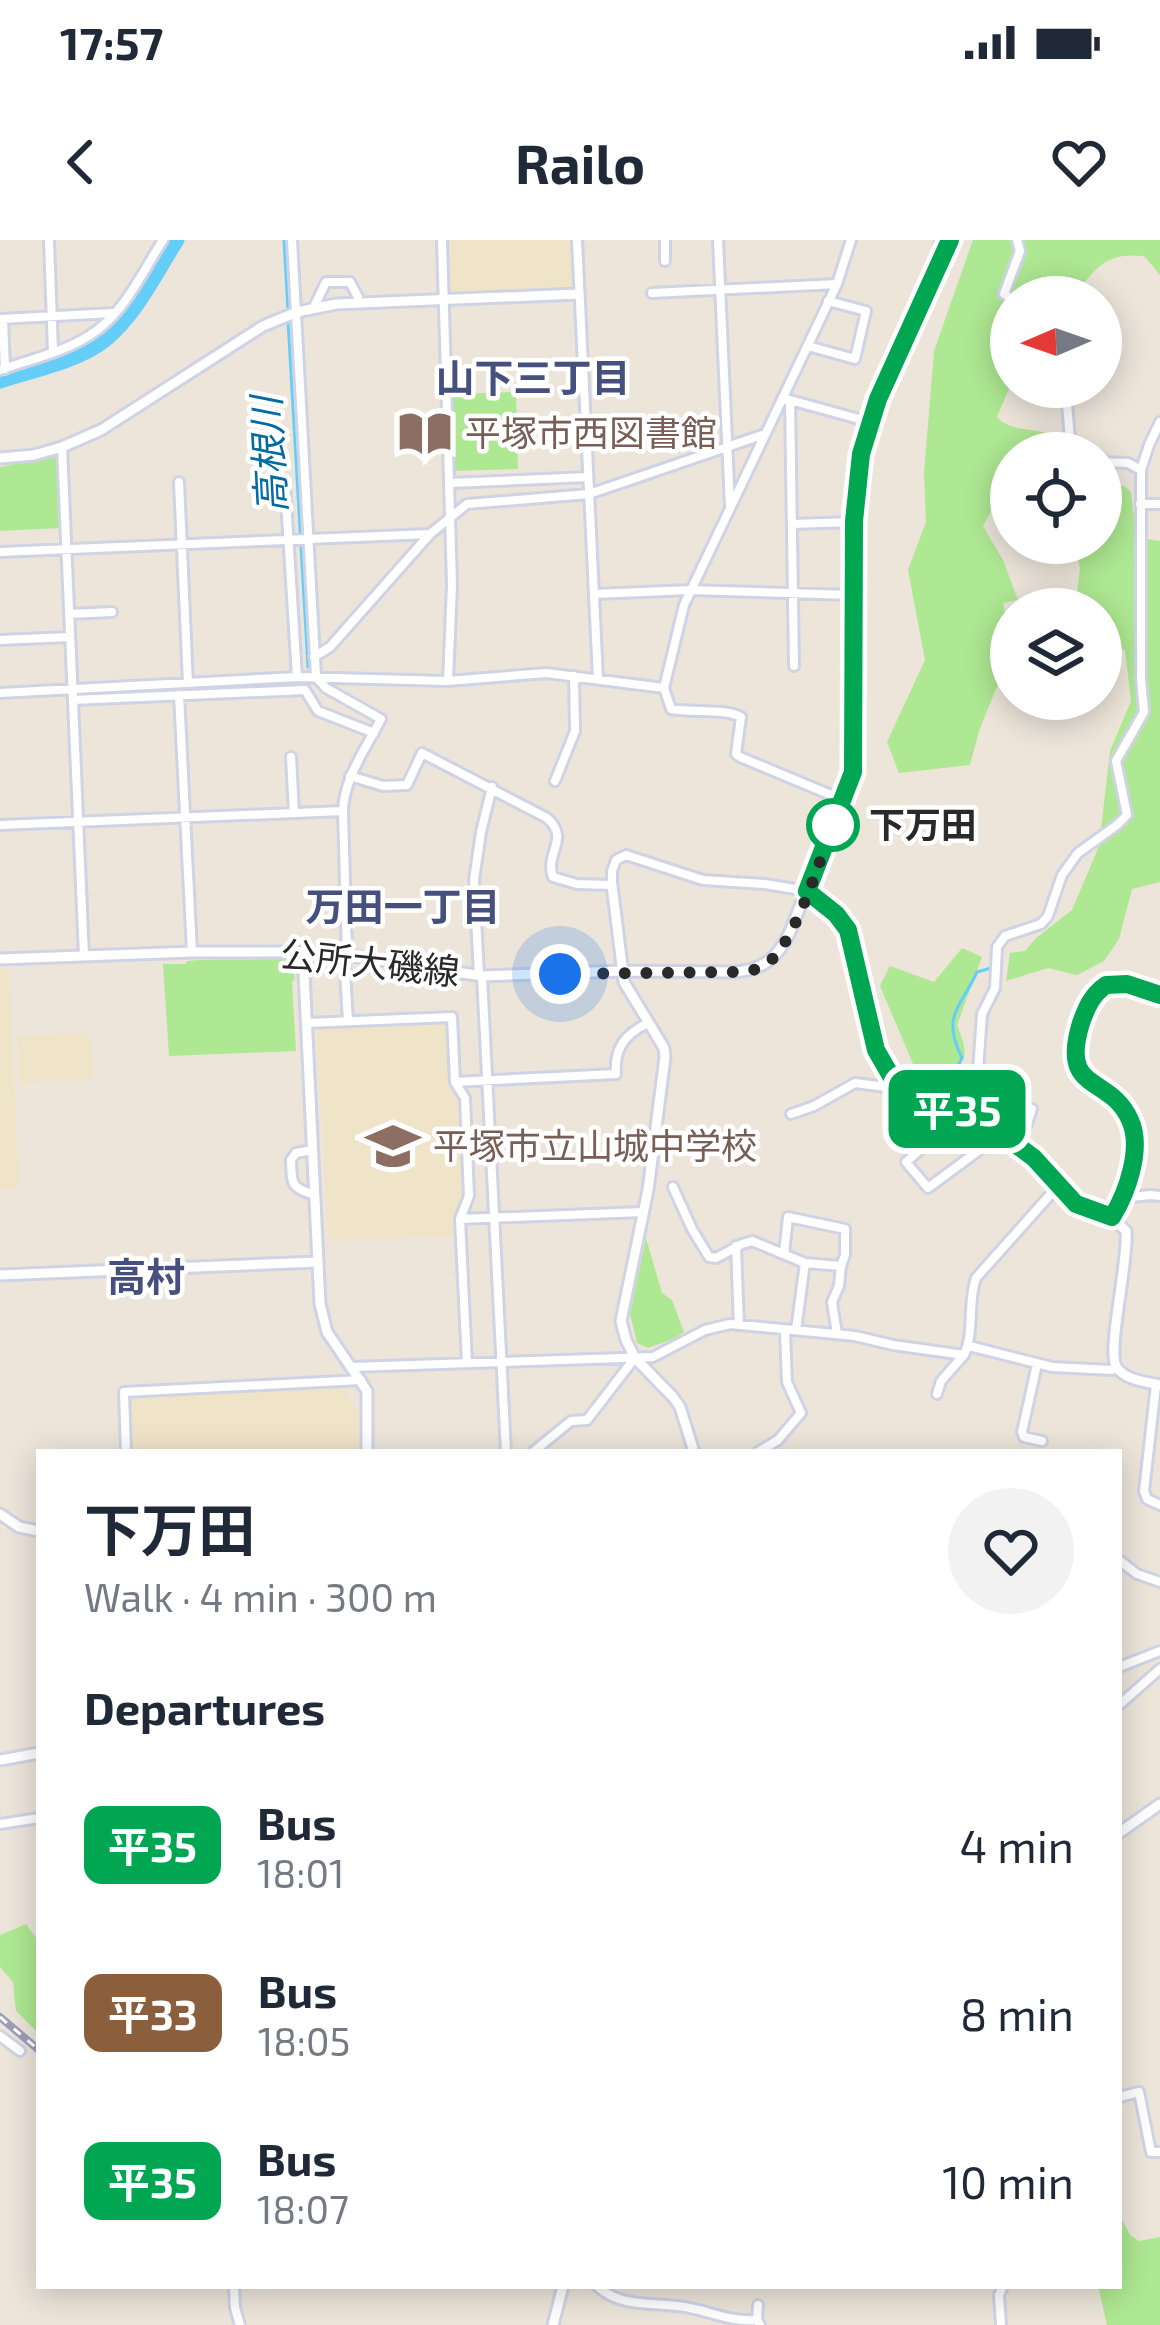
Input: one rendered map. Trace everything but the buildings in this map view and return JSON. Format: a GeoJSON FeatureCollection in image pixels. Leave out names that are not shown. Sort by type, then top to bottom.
{"type":"FeatureCollection","features":[{"type":"Feature","properties":{"kind":"street"},"geometry":{"type":"LineString","coordinates":[[49,240],[53,351]]}},
{"type":"Feature","properties":{"kind":"street"},"geometry":{"type":"LineString","coordinates":[[114,313],[2,319],[3,370],[86,338],[114,313],[163,240]]}},
{"type":"Feature","properties":{"kind":"street"},"geometry":{"type":"LineString","coordinates":[[292,240],[316,677],[326,688],[381,719],[343,798],[348,1021]]}},
{"type":"Feature","properties":{"kind":"street"},"geometry":{"type":"LineString","coordinates":[[442,240],[452,584],[448,681]]}},
{"type":"Feature","properties":{"kind":"street"},"geometry":{"type":"LineString","coordinates":[[577,240],[598,679]]}},
{"type":"Feature","properties":{"kind":"street"},"geometry":{"type":"LineString","coordinates":[[664,261],[665,240]]}},
{"type":"Feature","properties":{"kind":"street"},"geometry":{"type":"LineString","coordinates":[[718,240],[730,508]]}},
{"type":"Feature","properties":{"kind":"street"},"geometry":{"type":"LineString","coordinates":[[843,800],[740,758],[736,754],[741,717],[731,712],[671,709],[664,688],[690,590],[786,399],[837,284],[851,240]]}},
{"type":"Feature","properties":{"kind":"street"},"geometry":{"type":"LineString","coordinates":[[936,272],[940,240]]}},
{"type":"Feature","properties":{"kind":"street","name":"公所大磯線"},"geometry":{"type":"LineString","coordinates":[[0,959],[303,952],[480,975],[734,972],[768,963],[784,945],[853,772],[852,595],[861,454],[870,422],[950,240]]}},
{"type":"Feature","properties":{"kind":"street"},"geometry":{"type":"LineString","coordinates":[[1011,276],[1020,250],[1017,240]]}},
{"type":"Feature","properties":{"kind":"street"},"geometry":{"type":"LineString","coordinates":[[314,307],[326,282],[334,281],[350,281],[358,303]]}},
{"type":"Feature","properties":{"kind":"street"},"geometry":{"type":"LineString","coordinates":[[652,293],[837,284]]}},
{"type":"Feature","properties":{"kind":"street"},"geometry":{"type":"LineString","coordinates":[[0,458],[62,447],[115,422],[242,338],[295,312],[358,303],[579,294]]}},
{"type":"Feature","properties":{"kind":"street"},"geometry":{"type":"LineString","coordinates":[[808,346],[855,359],[866,311],[828,301]]}},
{"type":"Feature","properties":{"kind":"street"},"geometry":{"type":"LineString","coordinates":[[786,399],[870,422]]}},
{"type":"Feature","properties":{"kind":"street"},"geometry":{"type":"LineString","coordinates":[[786,399],[794,666]]}},
{"type":"Feature","properties":{"kind":"street"},"geometry":{"type":"LineString","coordinates":[[965,1112],[978,1071],[982,1014],[995,988],[997,947],[1005,936],[1042,924],[1062,875],[1078,853],[1127,815],[1116,761],[1144,712],[1141,470],[1160,422]]}},
{"type":"Feature","properties":{"kind":"street"},"geometry":{"type":"LineString","coordinates":[[314,657],[330,647],[430,535],[467,504],[589,494],[764,435]]}},
{"type":"Feature","properties":{"kind":"street"},"geometry":{"type":"LineString","coordinates":[[62,447],[84,956]]}},
{"type":"Feature","properties":{"kind":"street"},"geometry":{"type":"LineString","coordinates":[[1122,463],[1141,470]]}},
{"type":"Feature","properties":{"kind":"street"},"geometry":{"type":"LineString","coordinates":[[450,483],[588,477]]}},
{"type":"Feature","properties":{"kind":"street"},"geometry":{"type":"LineString","coordinates":[[179,482],[188,683]]}},
{"type":"Feature","properties":{"kind":"street"},"geometry":{"type":"LineString","coordinates":[[285,484],[297,677]]}},
{"type":"Feature","properties":{"kind":"street"},"geometry":{"type":"LineString","coordinates":[[1141,504],[1160,505]]}},
{"type":"Feature","properties":{"kind":"street"},"geometry":{"type":"LineString","coordinates":[[792,524],[854,521]]}},
{"type":"Feature","properties":{"kind":"street"},"geometry":{"type":"LineString","coordinates":[[0,552],[430,535]]}},
{"type":"Feature","properties":{"kind":"street"},"geometry":{"type":"LineString","coordinates":[[594,594],[690,590],[852,595]]}},
{"type":"Feature","properties":{"kind":"street"},"geometry":{"type":"LineString","coordinates":[[69,614],[112,612]]}},
{"type":"Feature","properties":{"kind":"street"},"geometry":{"type":"LineString","coordinates":[[0,640],[70,637]]}},
{"type":"Feature","properties":{"kind":"street"},"geometry":{"type":"LineString","coordinates":[[72,694],[297,677],[448,681],[545,673],[664,688]]}},
{"type":"Feature","properties":{"kind":"street"},"geometry":{"type":"LineString","coordinates":[[555,782],[575,731],[574,676]]}},
{"type":"Feature","properties":{"kind":"street"},"geometry":{"type":"LineString","coordinates":[[0,693],[179,695],[305,690],[318,711],[374,733]]}},
{"type":"Feature","properties":{"kind":"street"},"geometry":{"type":"LineString","coordinates":[[179,695],[192,952]]}},
{"type":"Feature","properties":{"kind":"street"},"geometry":{"type":"LineString","coordinates":[[350,776],[383,786],[407,784],[422,753],[556,826],[559,834],[549,867],[553,877],[577,884],[612,885]]}},
{"type":"Feature","properties":{"kind":"street"},"geometry":{"type":"LineString","coordinates":[[291,757],[294,813]]}},
{"type":"Feature","properties":{"kind":"street"},"geometry":{"type":"LineString","coordinates":[[492,788],[474,880],[489,1080],[506,1449]]}},
{"type":"Feature","properties":{"kind":"street"},"geometry":{"type":"LineString","coordinates":[[0,825],[343,811]]}},
{"type":"Feature","properties":{"kind":"street"},"geometry":{"type":"LineString","coordinates":[[693,1449],[673,1397],[635,1358],[622,1331],[665,1057],[622,971],[612,871],[616,860],[626,855],[703,880],[807,891],[848,930],[876,1050],[898,1082],[1001,1134],[1034,1158],[1076,1204],[1112,1217],[1126,1231],[1114,1342],[1116,1366],[1122,1373],[1158,1385],[1144,1491],[1147,1499],[1160,1505]]}},
{"type":"Feature","properties":{"kind":"street"},"geometry":{"type":"LineString","coordinates":[[303,952],[322,1319],[369,1400],[367,1449]]}},
{"type":"Feature","properties":{"kind":"street"},"geometry":{"type":"LineString","coordinates":[[1112,1217],[1128,1186],[1135,1135],[1121,1106],[1083,1074],[1075,1048],[1090,999],[1106,985],[1127,984],[1160,995]]}},
{"type":"Feature","properties":{"kind":"street"},"geometry":{"type":"LineString","coordinates":[[307,1023],[452,1017],[455,1082],[465,1098],[469,1196],[460,1220],[467,1363]]}},
{"type":"Feature","properties":{"kind":"street"},"geometry":{"type":"LineString","coordinates":[[455,1082],[616,1075],[617,1054],[626,1036],[648,1023]]}},
{"type":"Feature","properties":{"kind":"street"},"geometry":{"type":"LineString","coordinates":[[791,1114],[855,1083],[886,1087],[898,1082]]}},
{"type":"Feature","properties":{"kind":"street"},"geometry":{"type":"LineString","coordinates":[[1019,1147],[1032,1109]]}},
{"type":"Feature","properties":{"kind":"street"},"geometry":{"type":"LineString","coordinates":[[927,1144],[906,1162],[928,1188],[1001,1134]]}},
{"type":"Feature","properties":{"kind":"street"},"geometry":{"type":"LineString","coordinates":[[312,1150],[291,1160],[292,1185],[315,1195]]}},
{"type":"Feature","properties":{"kind":"street"},"geometry":{"type":"LineString","coordinates":[[937,1394],[941,1381],[966,1350],[976,1278],[1058,1186]]}},
{"type":"Feature","properties":{"kind":"street"},"geometry":{"type":"LineString","coordinates":[[673,1187],[709,1257],[752,1241],[805,1263],[841,1266]]}},
{"type":"Feature","properties":{"kind":"street"},"geometry":{"type":"LineString","coordinates":[[1123,1198],[1160,1196]]}},
{"type":"Feature","properties":{"kind":"street"},"geometry":{"type":"LineString","coordinates":[[460,1220],[643,1212]]}},
{"type":"Feature","properties":{"kind":"street"},"geometry":{"type":"LineString","coordinates":[[784,1254],[788,1217],[845,1228],[845,1255],[832,1302],[837,1334]]}},
{"type":"Feature","properties":{"kind":"street"},"geometry":{"type":"LineString","coordinates":[[736,1246],[740,1325]]}},
{"type":"Feature","properties":{"kind":"street"},"geometry":{"type":"LineString","coordinates":[[0,1276],[318,1262]]}},
{"type":"Feature","properties":{"kind":"street"},"geometry":{"type":"LineString","coordinates":[[763,1449],[778,1440],[801,1413],[787,1382],[791,1330],[805,1263]]}},
{"type":"Feature","properties":{"kind":"street"},"geometry":{"type":"LineString","coordinates":[[352,1367],[653,1358],[718,1325],[966,1350],[1052,1367],[1112,1370],[1116,1366]]}},
{"type":"Feature","properties":{"kind":"street"},"geometry":{"type":"LineString","coordinates":[[537,1449],[571,1421],[587,1420],[635,1358]]}},
{"type":"Feature","properties":{"kind":"street"},"geometry":{"type":"LineString","coordinates":[[1036,1364],[1022,1432],[1024,1437],[1042,1441]]}},
{"type":"Feature","properties":{"kind":"street"},"geometry":{"type":"LineString","coordinates":[[126,1449],[124,1392],[361,1380]]}},
{"type":"Feature","properties":{"kind":"street"},"geometry":{"type":"LineString","coordinates":[[0,1514],[19,1527],[36,1530]]}},
{"type":"Feature","properties":{"kind":"street"},"geometry":{"type":"LineString","coordinates":[[1122,1562],[1160,1582]]}},
{"type":"Feature","properties":{"kind":"street"},"geometry":{"type":"LineString","coordinates":[[1122,1666],[1160,1651]]}},
{"type":"Feature","properties":{"kind":"street"},"geometry":{"type":"LineString","coordinates":[[1122,1702],[1160,1669]]}},
{"type":"Feature","properties":{"kind":"street"},"geometry":{"type":"LineString","coordinates":[[0,1760],[36,1754]]}},
{"type":"Feature","properties":{"kind":"street"},"geometry":{"type":"LineString","coordinates":[[1122,1830],[1160,1804]]}},
{"type":"Feature","properties":{"kind":"street"},"geometry":{"type":"LineString","coordinates":[[0,1824],[36,1821]]}},
{"type":"Feature","properties":{"kind":"street"},"geometry":{"type":"LineString","coordinates":[[0,2036],[20,2051]]}},
{"type":"Feature","properties":{"kind":"street"},"geometry":{"type":"LineString","coordinates":[[1122,2095],[1139,2092],[1150,2152],[1160,2152]]}},
{"type":"Feature","properties":{"kind":"street"},"geometry":{"type":"LineString","coordinates":[[234,2289],[240,2325]]}},
{"type":"Feature","properties":{"kind":"street"},"geometry":{"type":"LineString","coordinates":[[553,2325],[562,2289]]}},
{"type":"Feature","properties":{"kind":"street"},"geometry":{"type":"LineString","coordinates":[[600,2289],[632,2303],[691,2308],[732,2320],[759,2322],[758,2306]]}},
{"type":"Feature","properties":{"kind":"street"},"geometry":{"type":"LineString","coordinates":[[1001,2325],[1002,2289]]}},
{"type":"Feature","properties":{"kind":"shaded area"},"geometry":{"type":"Polygon","coordinates":[[[449,240],[572,240],[574,287],[570,291],[454,295],[449,240]]]}},
{"type":"Feature","properties":{"kind":"shaded area"},"geometry":{"type":"Polygon","coordinates":[[[0,968],[9,971],[19,1187],[0,1190],[0,968]]]}},
{"type":"Feature","properties":{"kind":"shaded area","name":"平塚市立山城中学校"},"geometry":{"type":"Polygon","coordinates":[[[446,1020],[453,1086],[462,1099],[467,1194],[457,1214],[458,1236],[328,1240],[316,1025],[446,1020]]]}},
{"type":"Feature","properties":{"kind":"shaded area"},"geometry":{"type":"Polygon","coordinates":[[[85,1033],[92,1048],[93,1076],[19,1082],[17,1036],[85,1033]]]}},
{"type":"Feature","properties":{"kind":"shaded area"},"geometry":{"type":"Polygon","coordinates":[[[340,1384],[363,1417],[362,1449],[130,1449],[130,1394],[340,1384]]]}},
{"type":"Feature","properties":{"kind":"green space"},"geometry":{"type":"Polygon","coordinates":[[[973,240],[1160,240],[1160,275],[1144,256],[1130,255],[1102,264],[1091,276],[990,276],[990,408],[1001,408],[997,417],[1004,423],[1041,432],[990,432],[990,513],[983,526],[990,538],[990,564],[1004,564],[1014,588],[990,588],[990,704],[970,765],[899,773],[887,742],[925,660],[908,570],[926,522],[924,473],[934,351],[973,240]]]}},
{"type":"Feature","properties":{"kind":"green space"},"geometry":{"type":"Polygon","coordinates":[[[516,392],[518,469],[452,471],[450,394],[516,392]]]}},
{"type":"Feature","properties":{"kind":"green space"},"geometry":{"type":"Polygon","coordinates":[[[57,455],[61,528],[0,531],[0,467],[57,455]]]}},
{"type":"Feature","properties":{"kind":"green space"},"geometry":{"type":"Polygon","coordinates":[[[1124,486],[1131,492],[1136,537],[1160,541],[1160,882],[1132,889],[1119,939],[1104,961],[1077,975],[1048,968],[1006,981],[1010,953],[1025,951],[1072,910],[1099,846],[1110,751],[1131,701],[1122,649],[1122,588],[1078,588],[1079,564],[1122,564],[1124,486]]]}},
{"type":"Feature","properties":{"kind":"green space"},"geometry":{"type":"Polygon","coordinates":[[[962,948],[982,957],[957,1025],[964,1057],[936,1093],[917,1089],[913,1064],[880,986],[890,966],[934,982],[962,948]]]}},
{"type":"Feature","properties":{"kind":"green space"},"geometry":{"type":"Polygon","coordinates":[[[291,959],[296,1051],[169,1056],[163,964],[291,959]]]}},
{"type":"Feature","properties":{"kind":"green space"},"geometry":{"type":"Polygon","coordinates":[[[646,1238],[662,1293],[672,1300],[684,1332],[648,1348],[637,1343],[630,1314],[646,1238]]]}},
{"type":"Feature","properties":{"kind":"green space"},"geometry":{"type":"Polygon","coordinates":[[[26,1924],[36,1938],[36,2031],[16,2011],[13,1982],[0,1967],[0,1935],[26,1924]]]}},
{"type":"Feature","properties":{"kind":"green space"},"geometry":{"type":"Polygon","coordinates":[[[1122,2220],[1139,2241],[1160,2237],[1160,2325],[1107,2325],[1099,2289],[1122,2289],[1122,2220]]]}},
{"type":"Feature","properties":{"kind":"waterway"},"geometry":{"type":"LineString","coordinates":[[0,381],[68,360],[105,340],[136,306],[177,240]]}},
{"type":"Feature","properties":{"kind":"waterway","name":"高根川"},"geometry":{"type":"LineString","coordinates":[[284,240],[288,312]]}},
{"type":"Feature","properties":{"kind":"waterway","name":"高根川"},"geometry":{"type":"LineString","coordinates":[[288,321],[308,667]]}},
{"type":"Feature","properties":{"kind":"waterway","name":"高根川"},"geometry":{"type":"LineString","coordinates":[[895,1067],[928,1083],[950,1080],[962,1058],[953,1032],[955,1013],[977,972],[991,968]]}},
{"type":"Feature","properties":{"kind":"railway"},"geometry":{"type":"LineString","coordinates":[[0,2017],[36,2047]]}},
{"type":"Feature","properties":{"kind":"bus line","name":"平35"},"geometry":{"type":"LineString","coordinates":[[950,240],[878,399],[861,454],[852,595],[853,772],[807,891],[848,930],[876,1050],[891,1076],[928,1100],[965,1112],[998,1131],[1034,1158],[1076,1204],[1112,1217],[1126,1192],[1135,1135],[1121,1106],[1083,1074],[1075,1048],[1090,999],[1101,988],[1112,982],[1160,995]]}},
{"type":"Feature","properties":{"kind":"place","name":"平塚市西図書館"},"geometry":{"type":"Point","coordinates":[425,433]}},
{"type":"Feature","properties":{"kind":"place","name":"下万田"},"geometry":{"type":"Point","coordinates":[833,825]}},
{"type":"Feature","properties":{"kind":"place","name":"平塚市立山城中学校"},"geometry":{"type":"Point","coordinates":[393,1146]}},
{"type":"Feature","properties":{"kind":"district","name":"山下三丁目"},"geometry":{"type":"Point","coordinates":[533,378]}},
{"type":"Feature","properties":{"kind":"district","name":"万田一丁目"},"geometry":{"type":"Point","coordinates":[403,907]}},
{"type":"Feature","properties":{"kind":"district","name":"高村"},"geometry":{"type":"Point","coordinates":[146,1277]}},
{"type":"Feature","properties":{"kind":"route"},"geometry":{"type":"LineString","coordinates":[[560,974],[760,968],[784,945],[833,825]]}}]}
